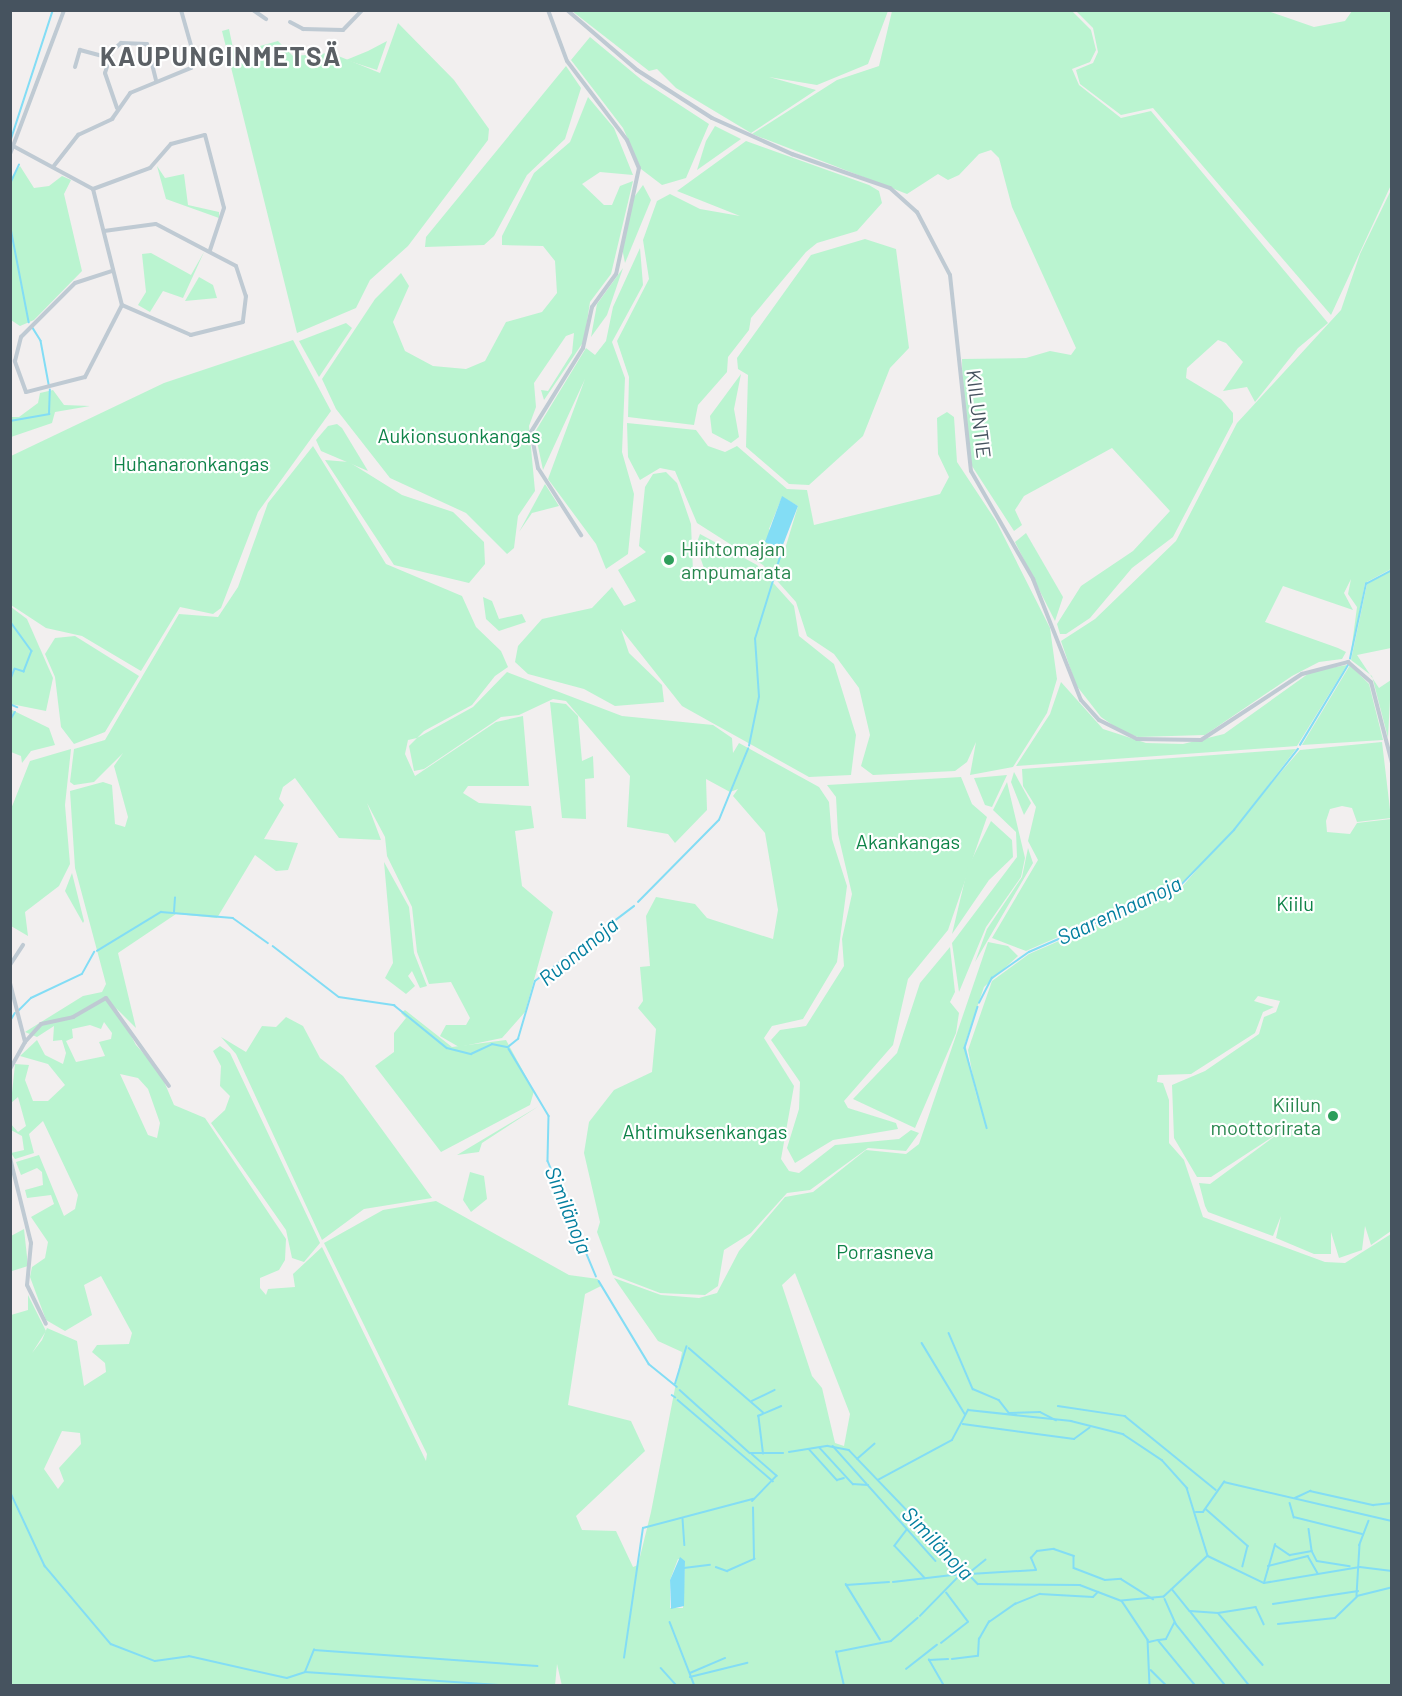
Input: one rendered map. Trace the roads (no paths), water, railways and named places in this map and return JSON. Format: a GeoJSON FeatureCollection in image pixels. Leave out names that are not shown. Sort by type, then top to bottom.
{"type":"FeatureCollection","features":[{"type":"Feature","properties":{"kind":"street"},"geometry":{"type":"LineString","coordinates":[[10,154],[15,147],[64,10]]}},
{"type":"Feature","properties":{"kind":"street"},"geometry":{"type":"LineString","coordinates":[[53,167],[78,135],[112,119],[130,93],[156,80],[186,71],[193,62],[182,10]]}},
{"type":"Feature","properties":{"kind":"street"},"geometry":{"type":"LineString","coordinates":[[253,10],[266,19]]}},
{"type":"Feature","properties":{"kind":"street"},"geometry":{"type":"LineString","coordinates":[[290,22],[303,29],[343,30],[362,10]]}},
{"type":"Feature","properties":{"kind":"street"},"geometry":{"type":"LineString","coordinates":[[548,10],[567,61],[624,135],[639,168],[616,274],[592,307],[583,348],[531,432],[538,468],[581,535]]}},
{"type":"Feature","properties":{"kind":"street","name":"KIILUNTIE"},"geometry":{"type":"LineString","coordinates":[[567,10],[637,70],[712,118],[792,154],[890,188],[917,212],[950,275],[971,471],[1033,579],[1082,700],[1099,720],[1137,739],[1206,739],[1302,674],[1348,662],[1371,682],[1392,763]]}},
{"type":"Feature","properties":{"kind":"street"},"geometry":{"type":"LineString","coordinates":[[118,108],[105,73],[109,58],[121,43],[147,44],[156,80]]}},
{"type":"Feature","properties":{"kind":"street"},"geometry":{"type":"LineString","coordinates":[[75,67],[80,50],[109,58]]}},
{"type":"Feature","properties":{"kind":"street"},"geometry":{"type":"LineString","coordinates":[[93,189],[150,168],[171,144],[205,135],[224,208],[209,250]]}},
{"type":"Feature","properties":{"kind":"street"},"geometry":{"type":"LineString","coordinates":[[15,147],[93,189],[122,304],[85,377],[31,393],[21,387],[15,361],[21,337],[75,283],[112,271]]}},
{"type":"Feature","properties":{"kind":"street"},"geometry":{"type":"LineString","coordinates":[[104,231],[151,222],[209,250],[239,271],[246,296],[243,322],[185,334],[122,304]]}},
{"type":"Feature","properties":{"kind":"street"},"geometry":{"type":"LineString","coordinates":[[10,965],[22,945]]}},
{"type":"Feature","properties":{"kind":"street"},"geometry":{"type":"LineString","coordinates":[[10,983],[25,1042]]}},
{"type":"Feature","properties":{"kind":"street"},"geometry":{"type":"LineString","coordinates":[[10,1069],[25,1042],[41,1024],[74,1017],[106,999],[169,1086]]}},
{"type":"Feature","properties":{"kind":"street"},"geometry":{"type":"LineString","coordinates":[[10,1158],[31,1243],[27,1285],[46,1324]]}},
{"type":"Feature","properties":{"kind":"water"},"geometry":{"type":"Polygon","coordinates":[[[782,496],[798,506],[781,550],[765,542],[782,496]]]}},
{"type":"Feature","properties":{"kind":"water"},"geometry":{"type":"Polygon","coordinates":[[[680,1557],[685,1561],[684,1606],[671,1609],[670,1580],[680,1557]]]}},
{"type":"Feature","properties":{"kind":"waterway"},"geometry":{"type":"LineString","coordinates":[[10,142],[53,10]]}},
{"type":"Feature","properties":{"kind":"waterway"},"geometry":{"type":"LineString","coordinates":[[10,184],[19,165]]}},
{"type":"Feature","properties":{"kind":"waterway"},"geometry":{"type":"LineString","coordinates":[[10,223],[29,322]]}},
{"type":"Feature","properties":{"kind":"waterway"},"geometry":{"type":"LineString","coordinates":[[33,328],[41,341],[49,384]]}},
{"type":"Feature","properties":{"kind":"waterway"},"geometry":{"type":"LineString","coordinates":[[10,421],[49,414],[50,390]]}},
{"type":"Feature","properties":{"kind":"waterway","name":"Ruonanoja"},"geometry":{"type":"LineString","coordinates":[[773,579],[780,557]]}},
{"type":"Feature","properties":{"kind":"waterway","name":"Saarenhaanoja"},"geometry":{"type":"LineString","coordinates":[[1350,659],[1366,584],[1392,570]]}},
{"type":"Feature","properties":{"kind":"waterway","name":"Ruonanoja"},"geometry":{"type":"LineString","coordinates":[[749,746],[759,697],[755,639],[773,581]]}},
{"type":"Feature","properties":{"kind":"waterway"},"geometry":{"type":"LineString","coordinates":[[10,621],[32,651],[24,672],[15,669],[10,682]]}},
{"type":"Feature","properties":{"kind":"waterway","name":"Saarenhaanoja"},"geometry":{"type":"LineString","coordinates":[[1300,745],[1348,665]]}},
{"type":"Feature","properties":{"kind":"waterway"},"geometry":{"type":"LineString","coordinates":[[10,704],[17,707]]}},
{"type":"Feature","properties":{"kind":"waterway"},"geometry":{"type":"LineString","coordinates":[[10,720],[15,712]]}},
{"type":"Feature","properties":{"kind":"waterway","name":"Ruonanoja"},"geometry":{"type":"LineString","coordinates":[[638,902],[719,820],[748,749]]}},
{"type":"Feature","properties":{"kind":"waterway","name":"Saarenhaanoja"},"geometry":{"type":"LineString","coordinates":[[979,1003],[992,978],[1029,952],[1180,886],[1234,830],[1298,749]]}},
{"type":"Feature","properties":{"kind":"waterway"},"geometry":{"type":"LineString","coordinates":[[174,912],[175,898]]}},
{"type":"Feature","properties":{"kind":"waterway","name":"Ruonanoja"},"geometry":{"type":"LineString","coordinates":[[273,946],[339,997],[394,1005],[447,1048],[471,1054],[492,1044],[508,1047],[518,1039],[535,981],[634,906]]}},
{"type":"Feature","properties":{"kind":"waterway","name":"Ruonanoja"},"geometry":{"type":"LineString","coordinates":[[97,951],[161,912],[233,918],[268,943]]}},
{"type":"Feature","properties":{"kind":"waterway","name":"Ruonanoja"},"geometry":{"type":"LineString","coordinates":[[18,1011],[31,998],[82,974],[94,952]]}},
{"type":"Feature","properties":{"kind":"waterway","name":"Saarenhaanoja"},"geometry":{"type":"LineString","coordinates":[[978,1007],[965,1048],[987,1128]]}},
{"type":"Feature","properties":{"kind":"waterway","name":"Ruonanoja"},"geometry":{"type":"LineString","coordinates":[[10,1021],[15,1013]]}},
{"type":"Feature","properties":{"kind":"waterway","name":"Similänoja"},"geometry":{"type":"LineString","coordinates":[[509,1049],[549,1116],[548,1161],[596,1276]]}},
{"type":"Feature","properties":{"kind":"waterway","name":"Similänoja"},"geometry":{"type":"LineString","coordinates":[[599,1281],[649,1364],[677,1387]]}},
{"type":"Feature","properties":{"kind":"waterway"},"geometry":{"type":"LineString","coordinates":[[949,1333],[973,1389],[999,1400],[1009,1413],[1040,1412],[1056,1420]]}},
{"type":"Feature","properties":{"kind":"waterway"},"geometry":{"type":"LineString","coordinates":[[922,1343],[965,1414]]}},
{"type":"Feature","properties":{"kind":"waterway"},"geometry":{"type":"LineString","coordinates":[[675,1384],[686,1347]]}},
{"type":"Feature","properties":{"kind":"waterway"},"geometry":{"type":"LineString","coordinates":[[689,1348],[763,1412]]}},
{"type":"Feature","properties":{"kind":"waterway","name":"Similänoja"},"geometry":{"type":"LineString","coordinates":[[680,1390],[750,1453],[783,1453]]}},
{"type":"Feature","properties":{"kind":"waterway"},"geometry":{"type":"LineString","coordinates":[[752,1401],[775,1390]]}},
{"type":"Feature","properties":{"kind":"waterway"},"geometry":{"type":"LineString","coordinates":[[678,1400],[773,1481]]}},
{"type":"Feature","properties":{"kind":"waterway"},"geometry":{"type":"LineString","coordinates":[[763,1454],[758,1416],[781,1406]]}},
{"type":"Feature","properties":{"kind":"waterway"},"geometry":{"type":"LineString","coordinates":[[1058,1406],[1125,1416],[1216,1490]]}},
{"type":"Feature","properties":{"kind":"waterway"},"geometry":{"type":"LineString","coordinates":[[878,1480],[952,1440],[968,1410],[1071,1421],[1123,1434],[1162,1460],[1187,1488],[1208,1556],[1164,1597],[1122,1601]]}},
{"type":"Feature","properties":{"kind":"waterway"},"geometry":{"type":"LineString","coordinates":[[963,1424],[1074,1439],[1089,1428]]}},
{"type":"Feature","properties":{"kind":"waterway"},"geometry":{"type":"LineString","coordinates":[[857,1459],[874,1444]]}},
{"type":"Feature","properties":{"kind":"waterway","name":"Similänoja"},"geometry":{"type":"LineString","coordinates":[[789,1452],[828,1446],[849,1450],[978,1584],[1080,1585],[1122,1601],[1148,1640],[1150,1686]]}},
{"type":"Feature","properties":{"kind":"waterway"},"geometry":{"type":"LineString","coordinates":[[833,1446],[936,1561]]}},
{"type":"Feature","properties":{"kind":"waterway"},"geometry":{"type":"LineString","coordinates":[[820,1448],[853,1484],[868,1485]]}},
{"type":"Feature","properties":{"kind":"waterway"},"geometry":{"type":"LineString","coordinates":[[809,1449],[837,1480],[844,1478]]}},
{"type":"Feature","properties":{"kind":"waterway"},"geometry":{"type":"LineString","coordinates":[[752,1454],[777,1476],[753,1501]]}},
{"type":"Feature","properties":{"kind":"waterway"},"geometry":{"type":"LineString","coordinates":[[1196,1512],[1203,1512],[1224,1482],[1392,1521]]}},
{"type":"Feature","properties":{"kind":"waterway"},"geometry":{"type":"LineString","coordinates":[[10,1491],[45,1566],[111,1644],[155,1661],[189,1656],[287,1678],[305,1672],[314,1650],[537,1666]]}},
{"type":"Feature","properties":{"kind":"waterway"},"geometry":{"type":"LineString","coordinates":[[1295,1498],[1310,1491],[1373,1505],[1392,1503]]}},
{"type":"Feature","properties":{"kind":"waterway"},"geometry":{"type":"LineString","coordinates":[[624,1658],[643,1528],[753,1499]]}},
{"type":"Feature","properties":{"kind":"waterway"},"geometry":{"type":"LineString","coordinates":[[1290,1503],[1294,1517],[1362,1534]]}},
{"type":"Feature","properties":{"kind":"waterway"},"geometry":{"type":"LineString","coordinates":[[716,1567],[727,1571],[754,1559],[753,1508]]}},
{"type":"Feature","properties":{"kind":"waterway"},"geometry":{"type":"LineString","coordinates":[[1206,1509],[1248,1546],[1243,1566]]}},
{"type":"Feature","properties":{"kind":"waterway"},"geometry":{"type":"LineString","coordinates":[[683,1519],[685,1545]]}},
{"type":"Feature","properties":{"kind":"waterway"},"geometry":{"type":"LineString","coordinates":[[1369,1521],[1360,1545],[1357,1596],[1392,1587]]}},
{"type":"Feature","properties":{"kind":"waterway"},"geometry":{"type":"LineString","coordinates":[[1309,1529],[1312,1551]]}},
{"type":"Feature","properties":{"kind":"waterway"},"geometry":{"type":"LineString","coordinates":[[907,1530],[895,1546],[925,1578]]}},
{"type":"Feature","properties":{"kind":"waterway"},"geometry":{"type":"LineString","coordinates":[[1264,1583],[1275,1545],[1290,1555],[1312,1551],[1317,1561],[1350,1566]]}},
{"type":"Feature","properties":{"kind":"waterway"},"geometry":{"type":"LineString","coordinates":[[970,1574],[1036,1570],[1031,1558],[1037,1551],[1054,1549],[1074,1556],[1074,1568],[1105,1580],[1121,1579],[1153,1599]]}},
{"type":"Feature","properties":{"kind":"waterway"},"geometry":{"type":"LineString","coordinates":[[1208,1556],[1264,1583],[1360,1567],[1392,1571]]}},
{"type":"Feature","properties":{"kind":"waterway"},"geometry":{"type":"LineString","coordinates":[[1268,1566],[1308,1556],[1318,1573]]}},
{"type":"Feature","properties":{"kind":"waterway"},"geometry":{"type":"LineString","coordinates":[[969,1573],[985,1560]]}},
{"type":"Feature","properties":{"kind":"waterway"},"geometry":{"type":"LineString","coordinates":[[684,1568],[710,1565]]}},
{"type":"Feature","properties":{"kind":"waterway"},"geometry":{"type":"LineString","coordinates":[[893,1582],[961,1574],[963,1569]]}},
{"type":"Feature","properties":{"kind":"waterway"},"geometry":{"type":"LineString","coordinates":[[920,1616],[961,1574]]}},
{"type":"Feature","properties":{"kind":"waterway"},"geometry":{"type":"LineString","coordinates":[[880,1640],[846,1585],[889,1582]]}},
{"type":"Feature","properties":{"kind":"waterway"},"geometry":{"type":"LineString","coordinates":[[1172,1589],[1190,1611],[1218,1613],[1256,1607],[1264,1624]]}},
{"type":"Feature","properties":{"kind":"waterway"},"geometry":{"type":"LineString","coordinates":[[1273,1604],[1358,1591]]}},
{"type":"Feature","properties":{"kind":"waterway"},"geometry":{"type":"LineString","coordinates":[[952,1659],[978,1656],[979,1639],[989,1622],[1015,1604],[1040,1594],[1093,1597],[1098,1592]]}},
{"type":"Feature","properties":{"kind":"waterway"},"geometry":{"type":"LineString","coordinates":[[941,1643],[968,1622],[946,1593]]}},
{"type":"Feature","properties":{"kind":"waterway"},"geometry":{"type":"LineString","coordinates":[[1278,1624],[1335,1618],[1357,1597]]}},
{"type":"Feature","properties":{"kind":"waterway"},"geometry":{"type":"LineString","coordinates":[[1165,1599],[1176,1624],[1226,1686]]}},
{"type":"Feature","properties":{"kind":"waterway"},"geometry":{"type":"LineString","coordinates":[[1190,1611],[1249,1685]]}},
{"type":"Feature","properties":{"kind":"waterway"},"geometry":{"type":"LineString","coordinates":[[1219,1614],[1263,1665]]}},
{"type":"Feature","properties":{"kind":"waterway"},"geometry":{"type":"LineString","coordinates":[[844,1686],[836,1652],[891,1641],[917,1618]]}},
{"type":"Feature","properties":{"kind":"waterway"},"geometry":{"type":"LineString","coordinates":[[670,1622],[695,1686]]}},
{"type":"Feature","properties":{"kind":"waterway"},"geometry":{"type":"LineString","coordinates":[[1159,1640],[1166,1639],[1174,1623]]}},
{"type":"Feature","properties":{"kind":"waterway"},"geometry":{"type":"LineString","coordinates":[[1149,1642],[1158,1640],[1196,1686]]}},
{"type":"Feature","properties":{"kind":"waterway"},"geometry":{"type":"LineString","coordinates":[[906,1669],[937,1645]]}},
{"type":"Feature","properties":{"kind":"waterway"},"geometry":{"type":"LineString","coordinates":[[690,1673],[725,1658]]}},
{"type":"Feature","properties":{"kind":"waterway"},"geometry":{"type":"LineString","coordinates":[[944,1686],[929,1660],[948,1659]]}},
{"type":"Feature","properties":{"kind":"waterway"},"geometry":{"type":"LineString","coordinates":[[690,1677],[747,1663]]}},
{"type":"Feature","properties":{"kind":"waterway"},"geometry":{"type":"LineString","coordinates":[[661,1668],[677,1686]]}},
{"type":"Feature","properties":{"kind":"waterway"},"geometry":{"type":"LineString","coordinates":[[1151,1670],[1167,1686]]}},
{"type":"Feature","properties":{"kind":"waterway"},"geometry":{"type":"LineString","coordinates":[[305,1672],[517,1686]]}},
{"type":"Feature","properties":{"kind":"place","name":"Hiihtomajan ampumarata"},"geometry":{"type":"Point","coordinates":[669,560]}},
{"type":"Feature","properties":{"kind":"place","name":"Kiilun moottorirata"},"geometry":{"type":"Point","coordinates":[1333,1116]}},
{"type":"Feature","properties":{"kind":"district","name":"KAUPUNGINMETSÄ"},"geometry":{"type":"Point","coordinates":[221,56]}},
{"type":"Feature","properties":{"kind":"park label","name":"Aukionsuonkangas"},"geometry":{"type":"Point","coordinates":[459,435]}},
{"type":"Feature","properties":{"kind":"park label","name":"Huhanaronkangas"},"geometry":{"type":"Point","coordinates":[191,463]}},
{"type":"Feature","properties":{"kind":"park label","name":"Akankangas"},"geometry":{"type":"Point","coordinates":[908,841]}},
{"type":"Feature","properties":{"kind":"park label","name":"Kiilu"},"geometry":{"type":"Point","coordinates":[1295,903]}},
{"type":"Feature","properties":{"kind":"park label","name":"Ahtimuksenkangas"},"geometry":{"type":"Point","coordinates":[705,1131]}},
{"type":"Feature","properties":{"kind":"park label","name":"Porrasneva"},"geometry":{"type":"Point","coordinates":[885,1251]}}]}
